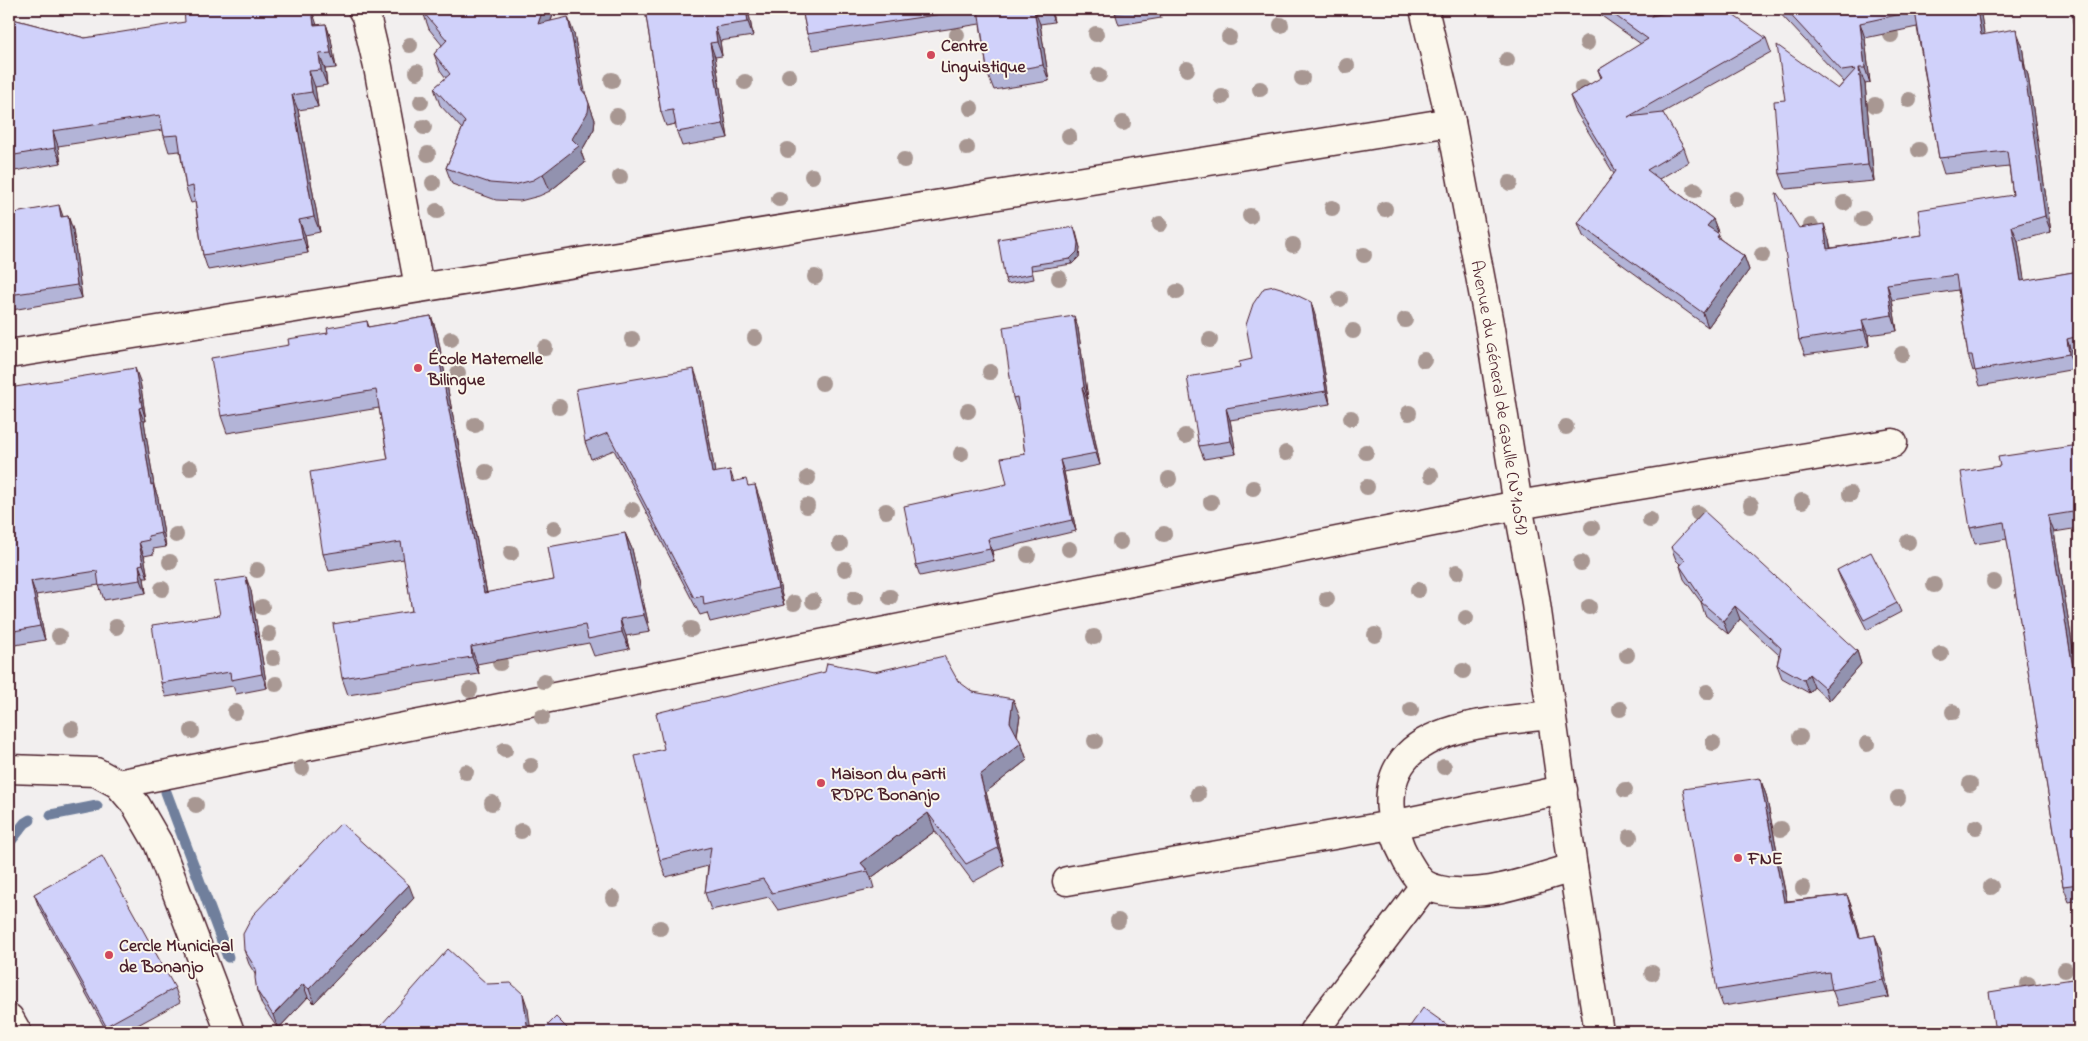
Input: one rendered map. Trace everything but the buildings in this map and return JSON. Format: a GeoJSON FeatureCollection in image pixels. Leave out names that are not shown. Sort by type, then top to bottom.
{"type":"FeatureCollection","features":[{"type":"Feature","properties":{"kind":"main road"},"geometry":{"type":"LineString","coordinates":[[362,9],[366,16],[378,67],[419,287]]}},
{"type":"Feature","properties":{"kind":"main road","name":"Avenue du Géneral de Gaulle (N°1.051)"},"geometry":{"type":"LineString","coordinates":[[1424,9],[1452,122],[1490,329],[1518,505],[1535,596],[1573,868],[1599,1032]]}},
{"type":"Feature","properties":{"kind":"main road"},"geometry":{"type":"LineString","coordinates":[[9,354],[1452,122]]}},
{"type":"Feature","properties":{"kind":"main road"},"geometry":{"type":"LineString","coordinates":[[118,784],[1518,505],[1894,443]]}},
{"type":"Feature","properties":{"kind":"main road"},"geometry":{"type":"LineString","coordinates":[[1551,715],[1473,725],[1434,737],[1408,755],[1395,775],[1390,796],[1392,826],[1399,848],[1413,872],[1426,885],[1454,892],[1488,891],[1573,868]]}},
{"type":"Feature","properties":{"kind":"main road"},"geometry":{"type":"LineString","coordinates":[[9,769],[96,772],[118,784],[136,805],[158,843],[230,1032]]}},
{"type":"Feature","properties":{"kind":"main road"},"geometry":{"type":"LineString","coordinates":[[1067,882],[1392,826],[1563,790]]}},
{"type":"Feature","properties":{"kind":"main road"},"geometry":{"type":"LineString","coordinates":[[1313,1032],[1426,885]]}},
{"type":"Feature","properties":{"kind":"main road"},"geometry":{"type":"LineString","coordinates":[[9,1018],[18,1032]]}},
{"type":"Feature","properties":{"kind":"waterway"},"geometry":{"type":"LineString","coordinates":[[166,792],[228,957]]}},
{"type":"Feature","properties":{"kind":"waterway"},"geometry":{"type":"LineString","coordinates":[[51,815],[97,806]]}},
{"type":"Feature","properties":{"kind":"waterway"},"geometry":{"type":"LineString","coordinates":[[9,843],[25,823],[30,820]]}},
{"type":"Feature","properties":{"kind":"place","name":"Centre Linguistique"},"geometry":{"type":"Point","coordinates":[931,55]}},
{"type":"Feature","properties":{"kind":"place","name":"École Maternelle Bilingue"},"geometry":{"type":"Point","coordinates":[418,368]}},
{"type":"Feature","properties":{"kind":"place","name":"Maison du parti RDPC Bonanjo"},"geometry":{"type":"Point","coordinates":[821,783]}},
{"type":"Feature","properties":{"kind":"place","name":"FNE"},"geometry":{"type":"Point","coordinates":[1738,858]}},
{"type":"Feature","properties":{"kind":"place","name":"Cercle Municipal de Bonanjo"},"geometry":{"type":"Point","coordinates":[109,955]}}]}
